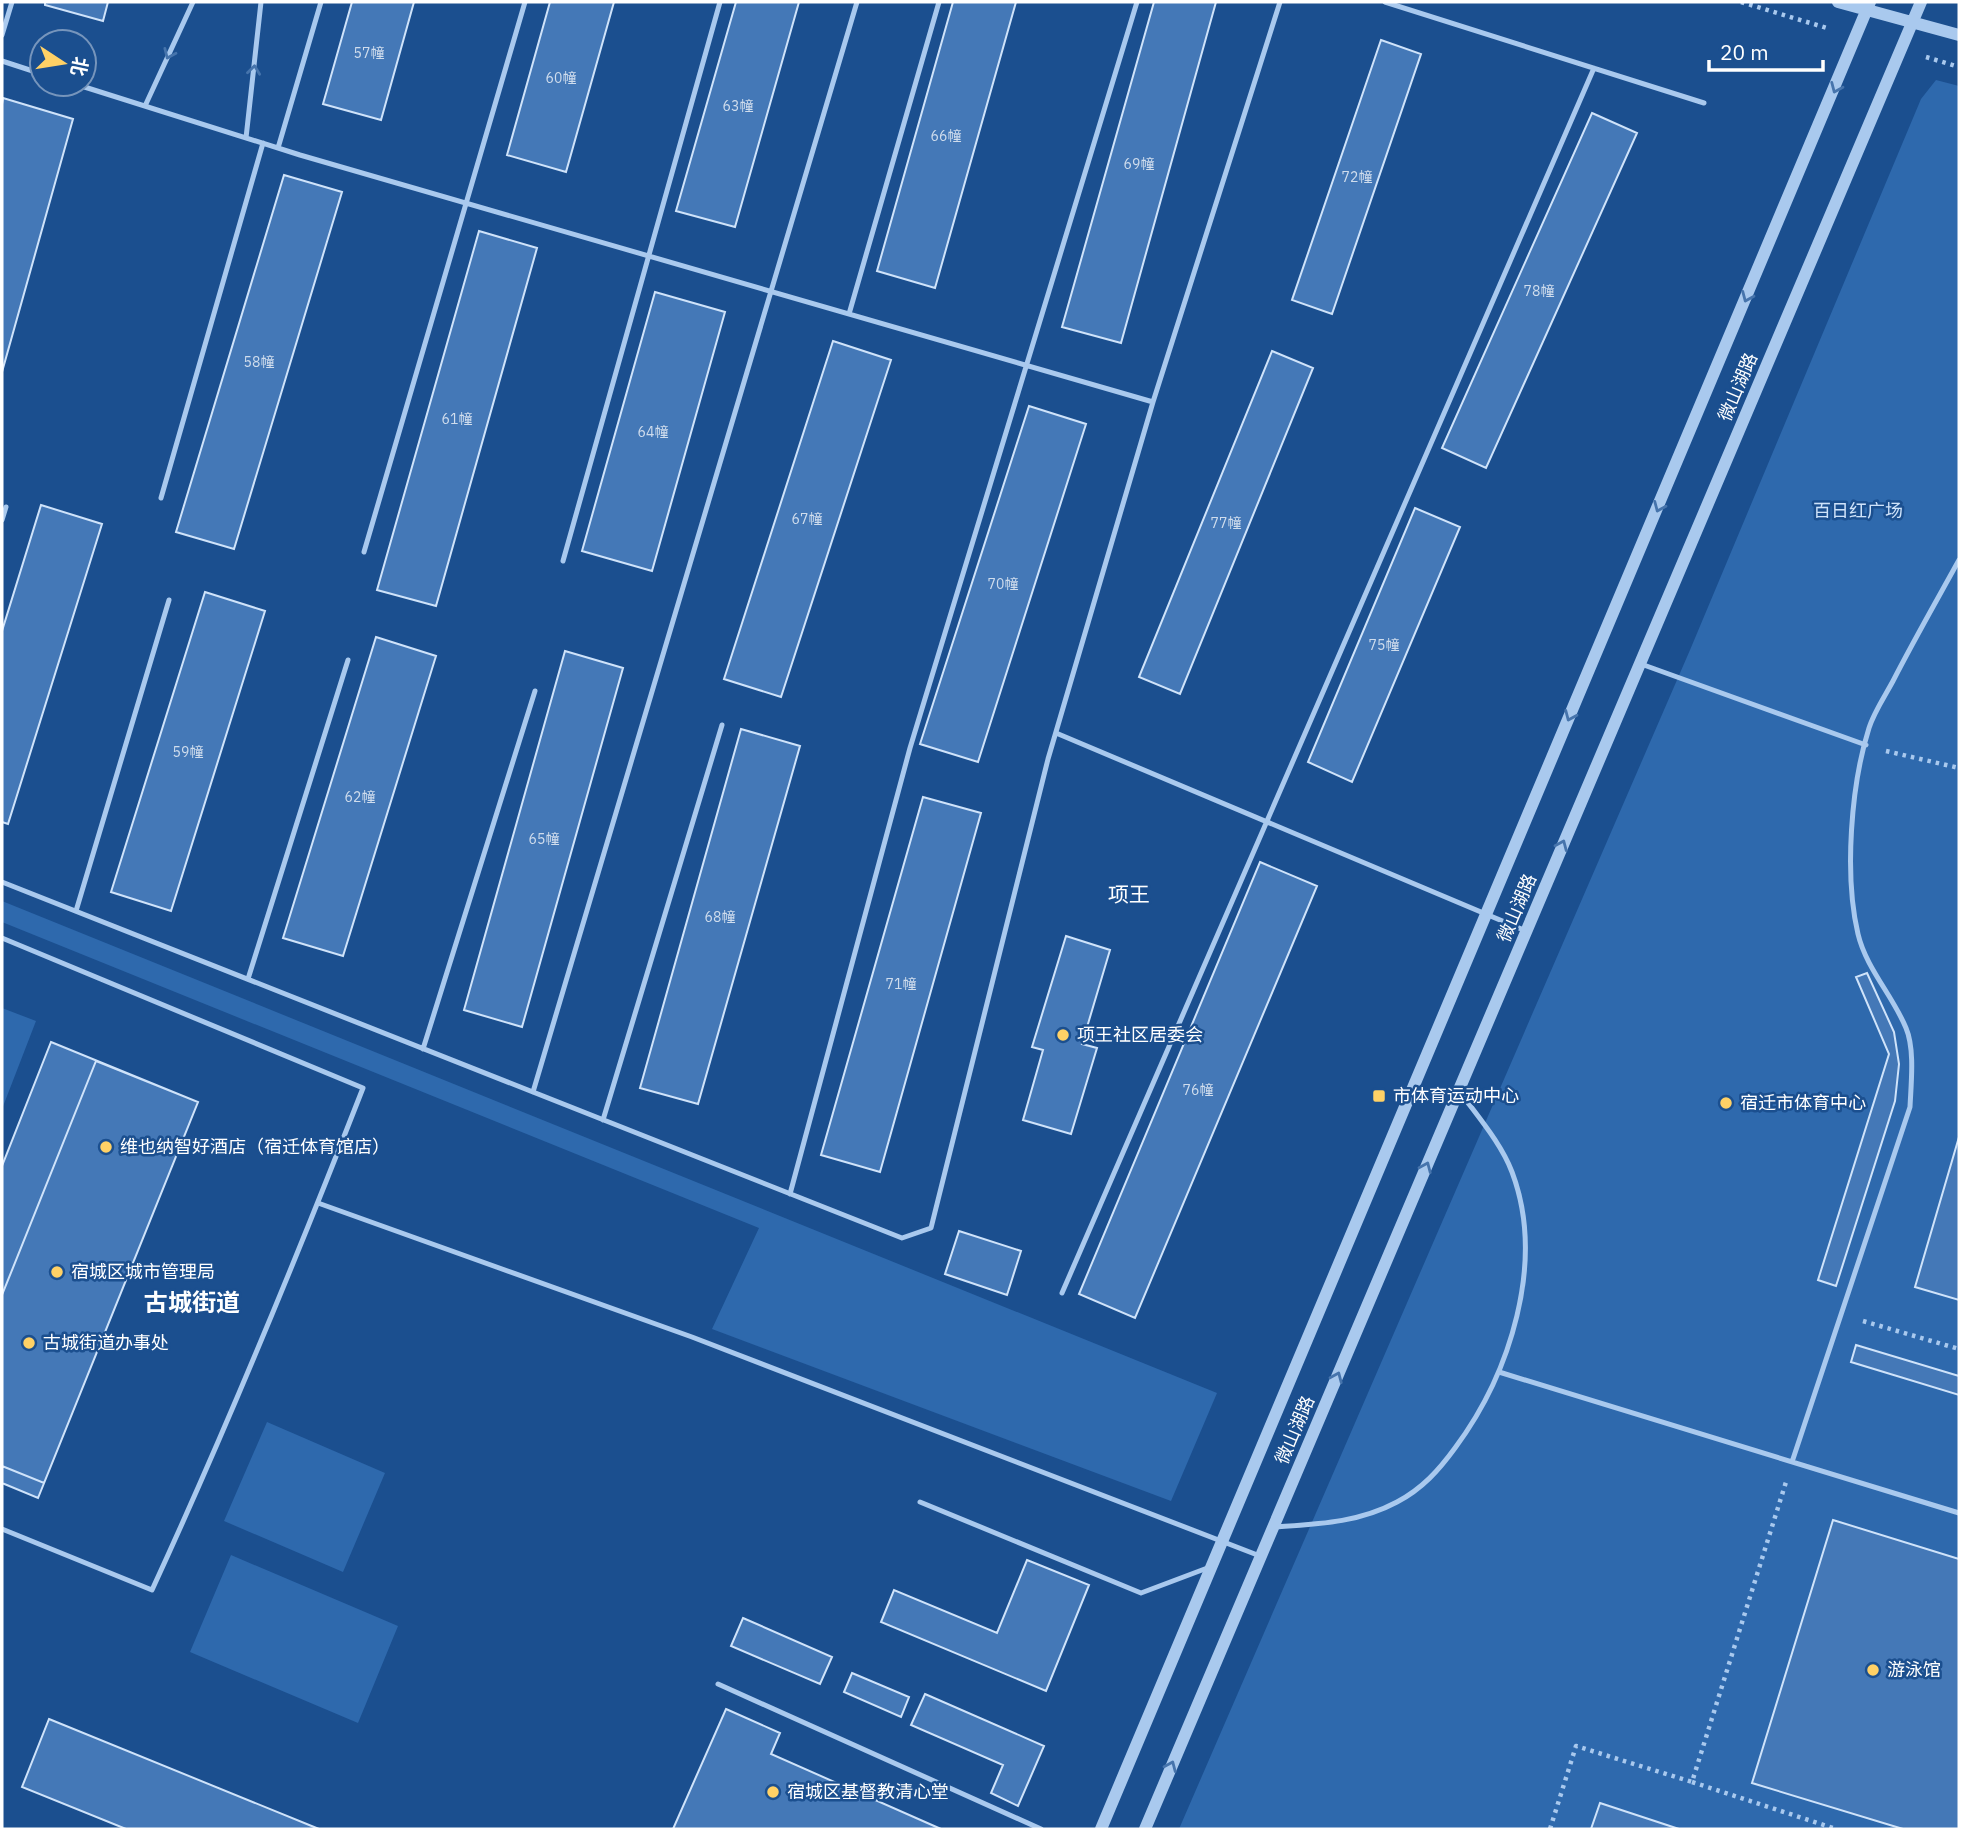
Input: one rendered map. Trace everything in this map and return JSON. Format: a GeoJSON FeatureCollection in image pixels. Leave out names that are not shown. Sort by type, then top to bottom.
{"type":"FeatureCollection","features":[{"type":"Feature","properties":{"kind":"street"},"geometry":{"type":"LineString","coordinates":[[1838,2],[1869,6],[1959,35]]}},
{"type":"Feature","properties":{"kind":"street","name":"微山湖路"},"geometry":{"type":"LineString","coordinates":[[1144,1829],[1922,2]]}},
{"type":"Feature","properties":{"kind":"street","name":"微山湖路"},"geometry":{"type":"LineString","coordinates":[[1101,1829],[1869,6]]}},
{"type":"Feature","properties":{"kind":"lane"},"geometry":{"type":"LineString","coordinates":[[2,35],[12,2]]}},
{"type":"Feature","properties":{"kind":"lane"},"geometry":{"type":"LineString","coordinates":[[145,106],[192,2]]}},
{"type":"Feature","properties":{"kind":"lane"},"geometry":{"type":"LineString","coordinates":[[246,138],[261,2]]}},
{"type":"Feature","properties":{"kind":"lane"},"geometry":{"type":"LineString","coordinates":[[278,148],[321,2]]}},
{"type":"Feature","properties":{"kind":"lane"},"geometry":{"type":"LineString","coordinates":[[364,552],[525,2]]}},
{"type":"Feature","properties":{"kind":"lane"},"geometry":{"type":"LineString","coordinates":[[563,561],[720,2]]}},
{"type":"Feature","properties":{"kind":"lane"},"geometry":{"type":"LineString","coordinates":[[533,1092],[857,2]]}},
{"type":"Feature","properties":{"kind":"lane"},"geometry":{"type":"LineString","coordinates":[[849,314],[939,2]]}},
{"type":"Feature","properties":{"kind":"lane"},"geometry":{"type":"LineString","coordinates":[[790,1194],[910,748],[1137,2]]}},
{"type":"Feature","properties":{"kind":"lane"},"geometry":{"type":"LineString","coordinates":[[2,882],[902,1238],[931,1228],[1056,733],[1153,402],[1280,2]]}},
{"type":"Feature","properties":{"kind":"lane"},"geometry":{"type":"LineString","coordinates":[[1385,2],[1704,103]]}},
{"type":"Feature","properties":{"kind":"lane"},"geometry":{"type":"LineString","coordinates":[[2,61],[28,69]]}},
{"type":"Feature","properties":{"kind":"lane"},"geometry":{"type":"LineString","coordinates":[[1062,1293],[1594,68]]}},
{"type":"Feature","properties":{"kind":"lane"},"geometry":{"type":"LineString","coordinates":[[98,91],[278,148],[1153,402]]}},
{"type":"Feature","properties":{"kind":"lane"},"geometry":{"type":"LineString","coordinates":[[161,498],[263,143]]}},
{"type":"Feature","properties":{"kind":"lane"},"geometry":{"type":"LineString","coordinates":[[2,520],[6,507]]}},
{"type":"Feature","properties":{"kind":"lane"},"geometry":{"type":"LineString","coordinates":[[1792,1461],[1909,1107],[1912,1070],[1907,1030],[1858,936],[1853,898],[1851,843],[1869,727],[1959,560]]}},
{"type":"Feature","properties":{"kind":"lane"},"geometry":{"type":"LineString","coordinates":[[76,911],[169,600]]}},
{"type":"Feature","properties":{"kind":"lane"},"geometry":{"type":"LineString","coordinates":[[248,979],[348,660]]}},
{"type":"Feature","properties":{"kind":"lane"},"geometry":{"type":"LineString","coordinates":[[1640,663],[1866,745]]}},
{"type":"Feature","properties":{"kind":"lane"},"geometry":{"type":"LineString","coordinates":[[423,1049],[535,691]]}},
{"type":"Feature","properties":{"kind":"lane"},"geometry":{"type":"LineString","coordinates":[[603,1120],[722,725]]}},
{"type":"Feature","properties":{"kind":"lane"},"geometry":{"type":"LineString","coordinates":[[1056,733],[1526,931]]}},
{"type":"Feature","properties":{"kind":"lane"},"geometry":{"type":"LineString","coordinates":[[2,938],[363,1088],[318,1203],[190,1507],[152,1590],[2,1529]]}},
{"type":"Feature","properties":{"kind":"lane"},"geometry":{"type":"LineString","coordinates":[[1273,1527],[1331,1524],[1377,1512],[1428,1481],[1466,1434],[1499,1372],[1511,1338],[1524,1276],[1519,1195],[1512,1171],[1501,1150],[1459,1089]]}},
{"type":"Feature","properties":{"kind":"lane"},"geometry":{"type":"LineString","coordinates":[[318,1203],[692,1336],[1261,1556]]}},
{"type":"Feature","properties":{"kind":"lane"},"geometry":{"type":"LineString","coordinates":[[1499,1372],[1959,1513]]}},
{"type":"Feature","properties":{"kind":"lane"},"geometry":{"type":"LineString","coordinates":[[920,1503],[1142,1593],[1213,1566]]}},
{"type":"Feature","properties":{"kind":"lane"},"geometry":{"type":"LineString","coordinates":[[718,1684],[1041,1829]]}},
{"type":"Feature","properties":{"kind":"path"},"geometry":{"type":"LineString","coordinates":[[1866,745],[1959,768]]}},
{"type":"Feature","properties":{"kind":"path"},"geometry":{"type":"LineString","coordinates":[[1841,1314],[1959,1349]]}},
{"type":"Feature","properties":{"kind":"path"},"geometry":{"type":"LineString","coordinates":[[1692,1782],[1792,1461]]}},
{"type":"Feature","properties":{"kind":"path"},"geometry":{"type":"LineString","coordinates":[[1550,1829],[1576,1746],[1836,1829]]}},
{"type":"Feature","properties":{"kind":"green space","name":"宿迁市体育中心"},"geometry":{"type":"Polygon","coordinates":[[[1936,80],[1959,86],[1959,1829],[1179,1829],[1690,650],[1921,99],[1936,80]]]}},
{"type":"Feature","properties":{"kind":"green space"},"geometry":{"type":"Polygon","coordinates":[[[2,901],[1217,1393],[1171,1501],[712,1329],[759,1228],[2,922],[2,901]]]}},
{"type":"Feature","properties":{"kind":"green space"},"geometry":{"type":"Polygon","coordinates":[[[2,1008],[36,1021],[2,1109],[2,1008]]]}},
{"type":"Feature","properties":{"kind":"green space"},"geometry":{"type":"Polygon","coordinates":[[[267,1422],[385,1473],[343,1572],[224,1521],[267,1422]]]}},
{"type":"Feature","properties":{"kind":"green space"},"geometry":{"type":"Polygon","coordinates":[[[231,1555],[398,1626],[358,1723],[190,1652],[231,1555]]]}},
{"type":"Feature","properties":{"kind":"building"},"geometry":{"type":"Polygon","coordinates":[[[45,2],[108,2],[103,21],[45,5],[45,2]]]}},
{"type":"Feature","properties":{"kind":"building"},"geometry":{"type":"Polygon","coordinates":[[[352,2],[414,2],[381,120],[323,104],[352,2]]]}},
{"type":"Feature","properties":{"kind":"building"},"geometry":{"type":"Polygon","coordinates":[[[550,2],[614,2],[566,172],[507,155],[550,2]]]}},
{"type":"Feature","properties":{"kind":"building"},"geometry":{"type":"Polygon","coordinates":[[[736,2],[799,2],[735,227],[676,211],[736,2]]]}},
{"type":"Feature","properties":{"kind":"building"},"geometry":{"type":"Polygon","coordinates":[[[953,2],[1016,2],[935,288],[877,271],[953,2]]]}},
{"type":"Feature","properties":{"kind":"building"},"geometry":{"type":"Polygon","coordinates":[[[1154,2],[1216,2],[1121,343],[1062,327],[1154,2]]]}},
{"type":"Feature","properties":{"kind":"building"},"geometry":{"type":"Polygon","coordinates":[[[1381,40],[1421,54],[1332,314],[1292,300],[1381,40]]]}},
{"type":"Feature","properties":{"kind":"building"},"geometry":{"type":"Polygon","coordinates":[[[3,98],[73,119],[2,372],[2,104],[3,98]]]}},
{"type":"Feature","properties":{"kind":"building"},"geometry":{"type":"Polygon","coordinates":[[[1592,113],[1637,133],[1486,468],[1442,448],[1592,113]]]}},
{"type":"Feature","properties":{"kind":"building"},"geometry":{"type":"Polygon","coordinates":[[[284,175],[342,192],[234,549],[176,532],[284,175]]]}},
{"type":"Feature","properties":{"kind":"building"},"geometry":{"type":"Polygon","coordinates":[[[479,231],[537,248],[436,606],[377,590],[479,231]]]}},
{"type":"Feature","properties":{"kind":"building"},"geometry":{"type":"Polygon","coordinates":[[[655,292],[725,312],[652,571],[582,551],[655,292]]]}},
{"type":"Feature","properties":{"kind":"building"},"geometry":{"type":"Polygon","coordinates":[[[833,341],[891,360],[781,697],[724,679],[833,341]]]}},
{"type":"Feature","properties":{"kind":"building"},"geometry":{"type":"Polygon","coordinates":[[[1272,351],[1313,368],[1180,694],[1139,677],[1272,351]]]}},
{"type":"Feature","properties":{"kind":"building"},"geometry":{"type":"Polygon","coordinates":[[[1029,406],[1086,424],[978,762],[920,744],[1029,406]]]}},
{"type":"Feature","properties":{"kind":"building"},"geometry":{"type":"Polygon","coordinates":[[[41,505],[102,524],[8,824],[2,822],[2,631],[41,505]]]}},
{"type":"Feature","properties":{"kind":"building"},"geometry":{"type":"Polygon","coordinates":[[[1415,508],[1460,527],[1352,782],[1308,762],[1415,508]]]}},
{"type":"Feature","properties":{"kind":"building"},"geometry":{"type":"Polygon","coordinates":[[[205,592],[265,611],[171,911],[111,892],[205,592]]]}},
{"type":"Feature","properties":{"kind":"building"},"geometry":{"type":"Polygon","coordinates":[[[376,637],[436,656],[343,956],[283,938],[376,637]]]}},
{"type":"Feature","properties":{"kind":"building"},"geometry":{"type":"Polygon","coordinates":[[[565,651],[623,668],[522,1027],[464,1010],[565,651]]]}},
{"type":"Feature","properties":{"kind":"building"},"geometry":{"type":"Polygon","coordinates":[[[741,729],[800,746],[698,1104],[640,1088],[741,729]]]}},
{"type":"Feature","properties":{"kind":"building"},"geometry":{"type":"Polygon","coordinates":[[[923,797],[981,813],[880,1172],[821,1155],[923,797]]]}},
{"type":"Feature","properties":{"kind":"building"},"geometry":{"type":"Polygon","coordinates":[[[1260,862],[1317,886],[1135,1318],[1079,1294],[1260,862]]]}},
{"type":"Feature","properties":{"kind":"building"},"geometry":{"type":"Polygon","coordinates":[[[1066,936],[1110,950],[1082,1044],[1097,1048],[1071,1134],[1023,1120],[1043,1050],[1032,1047],[1066,936]]]}},
{"type":"Feature","properties":{"kind":"building"},"geometry":{"type":"Polygon","coordinates":[[[1867,973],[1894,1032],[1899,1064],[1895,1101],[1836,1286],[1818,1280],[1889,1054],[1856,977],[1867,973]]]}},
{"type":"Feature","properties":{"kind":"building"},"geometry":{"type":"Polygon","coordinates":[[[51,1042],[198,1102],[38,1498],[2,1483],[2,1166],[51,1042]]]}},
{"type":"Feature","properties":{"kind":"building"},"geometry":{"type":"Polygon","coordinates":[[[96,1061],[198,1102],[44,1483],[2,1466],[2,1295],[96,1061]]]}},
{"type":"Feature","properties":{"kind":"building"},"geometry":{"type":"Polygon","coordinates":[[[1959,1137],[1959,1300],[1915,1287],[1959,1137]]]}},
{"type":"Feature","properties":{"kind":"building"},"geometry":{"type":"Polygon","coordinates":[[[959,1231],[1021,1251],[1007,1295],[945,1274],[959,1231]]]}},
{"type":"Feature","properties":{"kind":"building"},"geometry":{"type":"Polygon","coordinates":[[[1856,1345],[1959,1376],[1959,1395],[1851,1362],[1856,1345]]]}},
{"type":"Feature","properties":{"kind":"building","name":"游泳馆"},"geometry":{"type":"Polygon","coordinates":[[[1833,1520],[1959,1559],[1959,1829],[1903,1829],[1752,1783],[1833,1520]]]}},
{"type":"Feature","properties":{"kind":"building"},"geometry":{"type":"Polygon","coordinates":[[[1027,1560],[1089,1585],[1046,1691],[881,1622],[894,1590],[997,1633],[1027,1560]]]}},
{"type":"Feature","properties":{"kind":"building"},"geometry":{"type":"Polygon","coordinates":[[[743,1618],[832,1657],[820,1684],[731,1646],[743,1618]]]}},
{"type":"Feature","properties":{"kind":"building"},"geometry":{"type":"Polygon","coordinates":[[[852,1673],[909,1697],[901,1717],[844,1692],[852,1673]]]}},
{"type":"Feature","properties":{"kind":"building"},"geometry":{"type":"Polygon","coordinates":[[[925,1694],[1044,1746],[1018,1806],[991,1793],[1003,1765],[911,1725],[925,1694]]]}},
{"type":"Feature","properties":{"kind":"building","name":"宿城区基督教清心堂"},"geometry":{"type":"Polygon","coordinates":[[[726,1709],[780,1733],[771,1754],[941,1829],[673,1829],[726,1709]]]}},
{"type":"Feature","properties":{"kind":"building"},"geometry":{"type":"Polygon","coordinates":[[[49,1719],[319,1829],[126,1829],[22,1787],[49,1719]]]}},
{"type":"Feature","properties":{"kind":"building"},"geometry":{"type":"Polygon","coordinates":[[[1600,1803],[1679,1829],[1591,1829],[1600,1803]]]}},
{"type":"Feature","properties":{"kind":"place","name":"项王社区居委会"},"geometry":{"type":"Point","coordinates":[1063,1035]}},
{"type":"Feature","properties":{"kind":"place","name":"市体育运动中心"},"geometry":{"type":"Point","coordinates":[1379,1096]}},
{"type":"Feature","properties":{"kind":"place","name":"宿迁市体育中心"},"geometry":{"type":"Point","coordinates":[1726,1103]}},
{"type":"Feature","properties":{"kind":"place","name":"维也纳智好酒店（宿迁体育馆店）"},"geometry":{"type":"Point","coordinates":[106,1147]}},
{"type":"Feature","properties":{"kind":"place","name":"宿城区城市管理局"},"geometry":{"type":"Point","coordinates":[57,1272]}},
{"type":"Feature","properties":{"kind":"place","name":"古城街道办事处"},"geometry":{"type":"Point","coordinates":[29,1343]}},
{"type":"Feature","properties":{"kind":"place","name":"游泳馆"},"geometry":{"type":"Point","coordinates":[1873,1670]}},
{"type":"Feature","properties":{"kind":"place","name":"宿城区基督教清心堂"},"geometry":{"type":"Point","coordinates":[773,1792]}},
{"type":"Feature","properties":{"kind":"district","name":"项王"},"geometry":{"type":"Point","coordinates":[1129,895]}},
{"type":"Feature","properties":{"kind":"district","name":"古城街道"},"geometry":{"type":"Point","coordinates":[192,1303]}},
{"type":"Feature","properties":{"kind":"park label","name":"百日红广场"},"geometry":{"type":"Point","coordinates":[1858,511]}}]}
